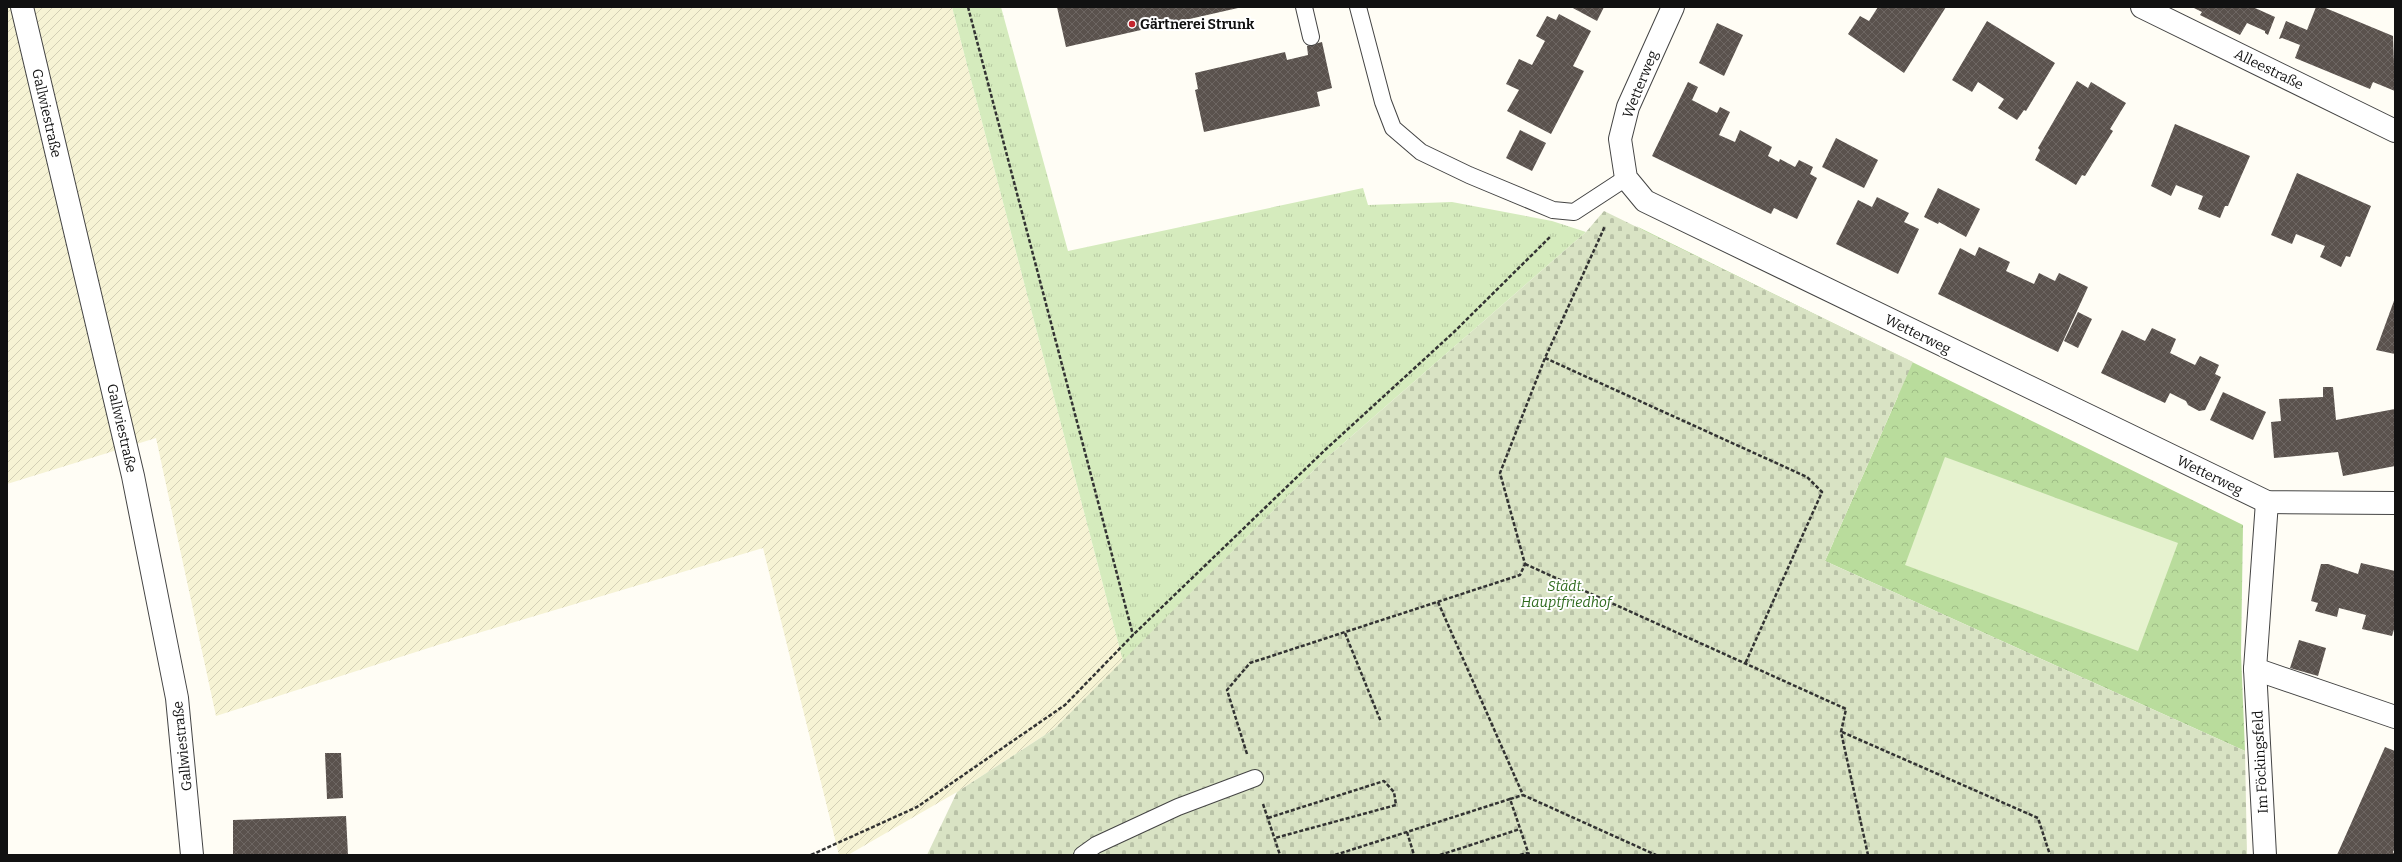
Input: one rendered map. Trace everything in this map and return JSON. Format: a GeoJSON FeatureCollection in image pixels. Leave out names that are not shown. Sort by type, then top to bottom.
{"type":"FeatureCollection","features":[{"type":"Feature","properties":{"kind":"street","name":"Gallwiestraße"},"geometry":{"type":"LineString","coordinates":[[22,7],[133,476],[177,698],[192,855]]}},
{"type":"Feature","properties":{"kind":"street","name":"Wetterweg"},"geometry":{"type":"LineString","coordinates":[[1673,7],[1628,107],[1620,139],[1626,178],[1644,201],[2267,502],[2395,503]]}},
{"type":"Feature","properties":{"kind":"street","name":"Alleestraße"},"geometry":{"type":"LineString","coordinates":[[2142,7],[2395,131]]}},
{"type":"Feature","properties":{"kind":"street","name":"Im Föckingsfeld"},"geometry":{"type":"LineString","coordinates":[[2265,855],[2255,669],[2267,502]]}},
{"type":"Feature","properties":{"kind":"street"},"geometry":{"type":"LineString","coordinates":[[2255,669],[2395,716]]}},
{"type":"Feature","properties":{"kind":"lane"},"geometry":{"type":"LineString","coordinates":[[1304,7],[1311,37]]}},
{"type":"Feature","properties":{"kind":"lane"},"geometry":{"type":"LineString","coordinates":[[1358,7],[1383,102],[1393,128],[1421,152],[1469,175],[1553,210],[1574,212],[1626,178]]}},
{"type":"Feature","properties":{"kind":"lane"},"geometry":{"type":"LineString","coordinates":[[1082,855],[1096,845],[1178,807],[1255,778]]}},
{"type":"Feature","properties":{"kind":"path"},"geometry":{"type":"LineString","coordinates":[[968,7],[1133,635]]}},
{"type":"Feature","properties":{"kind":"path"},"geometry":{"type":"LineString","coordinates":[[811,855],[917,808],[1065,705],[1133,635],[1325,450],[1454,332],[1574,212]]}},
{"type":"Feature","properties":{"kind":"path"},"geometry":{"type":"LineString","coordinates":[[1280,855],[1227,690],[1250,664],[1520,575],[1525,564],[1500,473],[1545,358],[1607,220]]}},
{"type":"Feature","properties":{"kind":"path"},"geometry":{"type":"LineString","coordinates":[[1545,358],[1807,476],[1822,492],[1745,664]]}},
{"type":"Feature","properties":{"kind":"path"},"geometry":{"type":"LineString","coordinates":[[1525,564],[1846,709],[1841,732],[1868,855]]}},
{"type":"Feature","properties":{"kind":"path"},"geometry":{"type":"LineString","coordinates":[[1438,602],[1523,795]]}},
{"type":"Feature","properties":{"kind":"path"},"geometry":{"type":"LineString","coordinates":[[1345,633],[1381,722]]}},
{"type":"Feature","properties":{"kind":"path"},"geometry":{"type":"LineString","coordinates":[[1841,732],[2038,818],[2050,855]]}},
{"type":"Feature","properties":{"kind":"path"},"geometry":{"type":"LineString","coordinates":[[1268,818],[1384,781],[1394,792],[1396,805],[1274,838]]}},
{"type":"Feature","properties":{"kind":"path"},"geometry":{"type":"LineString","coordinates":[[1335,855],[1523,795],[1656,855]]}},
{"type":"Feature","properties":{"kind":"path"},"geometry":{"type":"LineString","coordinates":[[1510,799],[1528,854],[1520,855]]}},
{"type":"Feature","properties":{"kind":"path"},"geometry":{"type":"LineString","coordinates":[[1440,855],[1520,829]]}},
{"type":"Feature","properties":{"kind":"path"},"geometry":{"type":"LineString","coordinates":[[1407,832],[1414,855]]}},
{"type":"Feature","properties":{"kind":"shaded area"},"geometry":{"type":"Polygon","coordinates":[[[7,7],[952,7],[1123,661],[1054,729],[957,792],[848,855],[839,855],[763,548],[441,644],[216,716],[156,438],[7,484],[7,7]]]}},
{"type":"Feature","properties":{"kind":"green space"},"geometry":{"type":"Polygon","coordinates":[[[952,7],[1001,7],[1068,251],[1363,188],[1368,205],[1452,202],[1552,221],[1586,232],[1323,461],[1123,661],[952,7]]]}},
{"type":"Feature","properties":{"kind":"green space","name":"Städt. Hauptfriedhof"},"geometry":{"type":"Polygon","coordinates":[[[1604,211],[1913,362],[1825,561],[2245,751],[2247,855],[927,855],[957,792],[1054,729],[1323,461],[1586,232],[1604,211]]]}},
{"type":"Feature","properties":{"kind":"green space"},"geometry":{"type":"Polygon","coordinates":[[[1636,226],[2243,525],[2241,654],[2245,751],[1825,561],[1898,396],[1636,226]]]}},
{"type":"Feature","properties":{"kind":"green space"},"geometry":{"type":"Polygon","coordinates":[[[1945,457],[2178,543],[2138,651],[1905,565],[1945,457]]]}},
{"type":"Feature","properties":{"kind":"building","name":"Gärtnerei Strunk"},"geometry":{"type":"Polygon","coordinates":[[[1057,7],[1238,7],[1238,8],[1066,47],[1057,7]]]}},
{"type":"Feature","properties":{"kind":"building"},"geometry":{"type":"Polygon","coordinates":[[[1571,7],[1604,7],[1597,21],[1571,7]]]}},
{"type":"Feature","properties":{"kind":"building"},"geometry":{"type":"Polygon","coordinates":[[[1878,7],[1946,7],[1904,73],[1848,34],[1860,16],[1869,21],[1878,7]]]}},
{"type":"Feature","properties":{"kind":"building"},"geometry":{"type":"Polygon","coordinates":[[[2192,7],[2256,7],[2255,8],[2275,17],[2268,35],[2265,31],[2247,23],[2240,35],[2200,15],[2202,12],[2192,7]]]}},
{"type":"Feature","properties":{"kind":"building"},"geometry":{"type":"Polygon","coordinates":[[[2316,7],[2323,7],[2393,36],[2395,91],[2373,82],[2370,89],[2295,58],[2300,45],[2282,38],[2279,39],[2286,21],[2307,30],[2316,7]]]}},
{"type":"Feature","properties":{"kind":"building"},"geometry":{"type":"Polygon","coordinates":[[[1559,14],[1591,31],[1573,66],[1584,71],[1551,134],[1507,111],[1519,90],[1506,84],[1519,59],[1532,65],[1545,41],[1536,36],[1547,16],[1556,20],[1559,14]]]}},
{"type":"Feature","properties":{"kind":"building"},"geometry":{"type":"Polygon","coordinates":[[[1987,21],[2055,63],[2026,111],[2024,110],[2017,120],[1998,108],[2004,99],[1978,82],[1972,92],[1952,80],[1987,21]]]}},
{"type":"Feature","properties":{"kind":"building"},"geometry":{"type":"Polygon","coordinates":[[[1717,23],[1743,35],[1724,76],[1699,63],[1717,23]]]}},
{"type":"Feature","properties":{"kind":"building"},"geometry":{"type":"Polygon","coordinates":[[[1322,42],[1332,88],[1317,92],[1320,106],[1204,132],[1195,90],[1198,89],[1195,73],[1285,52],[1287,60],[1308,55],[1307,46],[1322,42]]]}},
{"type":"Feature","properties":{"kind":"building"},"geometry":{"type":"Polygon","coordinates":[[[2077,81],[2088,88],[2091,82],[2126,103],[2110,129],[2113,131],[2085,176],[2082,175],[2076,185],[2035,160],[2040,150],[2038,148],[2077,81]]]}},
{"type":"Feature","properties":{"kind":"building"},"geometry":{"type":"Polygon","coordinates":[[[1688,82],[1698,87],[1692,100],[1717,113],[1720,107],[1730,112],[1719,135],[1735,142],[1740,130],[1772,147],[1768,156],[1779,162],[1780,159],[1795,167],[1799,160],[1813,167],[1810,174],[1817,178],[1797,219],[1774,208],[1771,214],[1652,156],[1688,82]]]}},
{"type":"Feature","properties":{"kind":"building"},"geometry":{"type":"Polygon","coordinates":[[[2175,124],[2250,156],[2228,206],[2225,206],[2220,218],[2198,209],[2203,196],[2176,185],[2171,196],[2151,186],[2175,124]]]}},
{"type":"Feature","properties":{"kind":"building"},"geometry":{"type":"Polygon","coordinates":[[[1520,130],[1546,143],[1532,171],[1506,158],[1520,130]]]}},
{"type":"Feature","properties":{"kind":"building"},"geometry":{"type":"Polygon","coordinates":[[[1836,138],[1878,160],[1864,188],[1822,167],[1836,138]]]}},
{"type":"Feature","properties":{"kind":"building"},"geometry":{"type":"Polygon","coordinates":[[[2297,173],[2371,206],[2350,257],[2346,256],[2341,267],[2320,257],[2325,246],[2296,234],[2292,244],[2271,235],[2297,173]]]}},
{"type":"Feature","properties":{"kind":"building"},"geometry":{"type":"Polygon","coordinates":[[[1938,188],[1980,209],[1966,237],[1939,222],[1938,224],[1924,217],[1938,188]]]}},
{"type":"Feature","properties":{"kind":"building"},"geometry":{"type":"Polygon","coordinates":[[[1877,197],[1909,213],[1904,222],[1919,229],[1898,274],[1836,244],[1858,200],[1872,207],[1877,197]]]}},
{"type":"Feature","properties":{"kind":"building"},"geometry":{"type":"Polygon","coordinates":[[[1979,247],[2010,262],[2006,271],[2034,284],[2039,273],[2055,281],[2059,273],[2088,287],[2058,352],[1938,294],[1960,248],[1975,256],[1979,247]]]}},
{"type":"Feature","properties":{"kind":"building"},"geometry":{"type":"Polygon","coordinates":[[[2395,298],[2395,354],[2376,350],[2395,298]]]}},
{"type":"Feature","properties":{"kind":"building"},"geometry":{"type":"Polygon","coordinates":[[[2078,312],[2092,319],[2078,348],[2064,341],[2078,312]]]}},
{"type":"Feature","properties":{"kind":"building"},"geometry":{"type":"Polygon","coordinates":[[[2152,328],[2176,339],[2170,353],[2195,365],[2200,356],[2219,365],[2215,374],[2221,377],[2205,410],[2199,411],[2188,405],[2186,401],[2170,393],[2165,403],[2101,373],[2122,330],[2145,341],[2152,328]]]}},
{"type":"Feature","properties":{"kind":"building"},"geometry":{"type":"Polygon","coordinates":[[[2323,387],[2333,387],[2336,420],[2395,409],[2395,466],[2343,476],[2338,452],[2274,458],[2271,422],[2281,421],[2279,399],[2323,397],[2323,387]]]}},
{"type":"Feature","properties":{"kind":"building"},"geometry":{"type":"Polygon","coordinates":[[[2223,392],[2266,412],[2253,440],[2210,420],[2223,392]]]}},
{"type":"Feature","properties":{"kind":"building"},"geometry":{"type":"Polygon","coordinates":[[[2361,563],[2395,571],[2395,626],[2392,636],[2362,629],[2366,615],[2339,608],[2337,617],[2315,611],[2318,603],[2311,601],[2321,564],[2328,564],[2358,574],[2361,563]]]}},
{"type":"Feature","properties":{"kind":"building"},"geometry":{"type":"Polygon","coordinates":[[[2299,640],[2326,648],[2318,676],[2290,668],[2299,640]]]}},
{"type":"Feature","properties":{"kind":"building"},"geometry":{"type":"Polygon","coordinates":[[[2385,747],[2395,751],[2395,848],[2393,852],[2395,855],[2337,855],[2385,747]]]}},
{"type":"Feature","properties":{"kind":"building"},"geometry":{"type":"Polygon","coordinates":[[[325,753],[341,753],[343,798],[327,799],[325,753]]]}},
{"type":"Feature","properties":{"kind":"building"},"geometry":{"type":"Polygon","coordinates":[[[346,816],[348,855],[233,855],[233,820],[346,816]]]}},
{"type":"Feature","properties":{"kind":"place","name":"Gärtnerei Strunk"},"geometry":{"type":"Point","coordinates":[1132,24]}}]}
